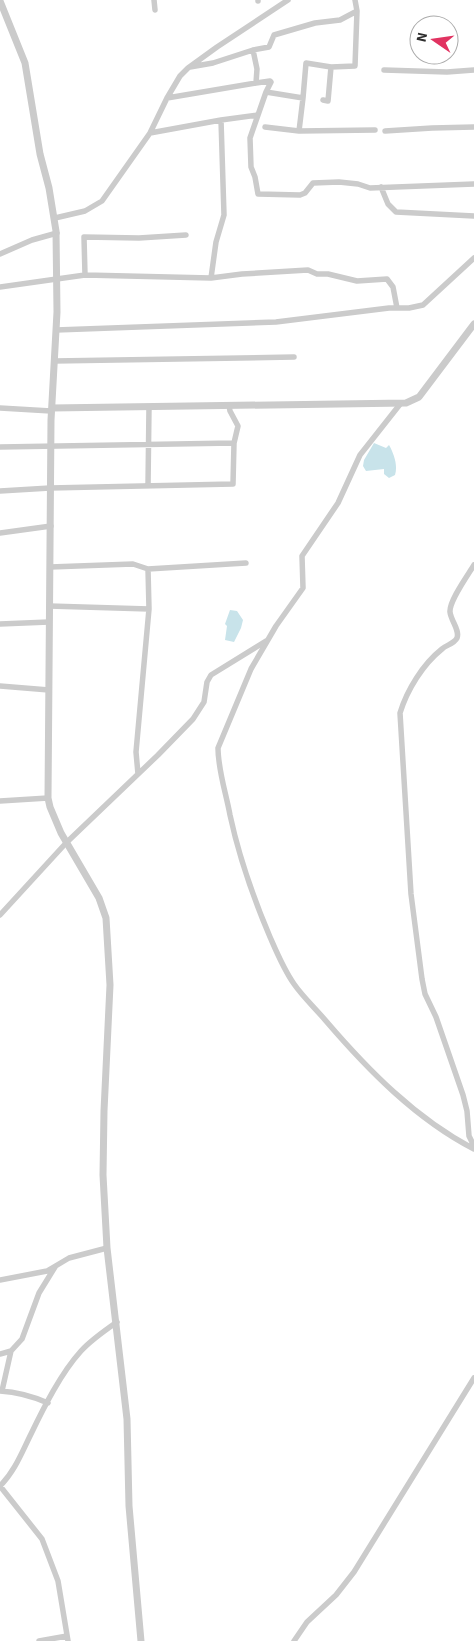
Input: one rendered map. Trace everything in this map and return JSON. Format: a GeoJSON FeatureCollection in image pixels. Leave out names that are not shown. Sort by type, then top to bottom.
{"type":"FeatureCollection","features":[{"type":"Feature","properties":{"kind":"street"},"geometry":{"type":"LineString","coordinates":[[154,0],[155,10]]}},
{"type":"Feature","properties":{"kind":"street"},"geometry":{"type":"LineString","coordinates":[[54,218],[85,211],[102,201],[150,133],[180,76],[217,47],[288,0]]}},
{"type":"Feature","properties":{"kind":"street"},"geometry":{"type":"LineString","coordinates":[[299,131],[306,63],[355,66],[357,12],[355,0]]}},
{"type":"Feature","properties":{"kind":"street"},"geometry":{"type":"LineString","coordinates":[[0,1],[23,56],[56,233],[56,330],[51,409],[48,798],[50,807],[66,842],[99,898],[106,918],[110,985],[102,1143],[107,1248],[126,1419],[129,1506],[141,1641]]}},
{"type":"Feature","properties":{"kind":"street"},"geometry":{"type":"LineString","coordinates":[[188,68],[269,47],[274,35],[315,24],[340,20],[357,12]]}},
{"type":"Feature","properties":{"kind":"street"},"geometry":{"type":"LineString","coordinates":[[253,50],[257,68],[256,83]]}},
{"type":"Feature","properties":{"kind":"street"},"geometry":{"type":"LineString","coordinates":[[323,100],[328,101],[331,66]]}},
{"type":"Feature","properties":{"kind":"street"},"geometry":{"type":"LineString","coordinates":[[384,70],[439,72],[474,70]]}},
{"type":"Feature","properties":{"kind":"street"},"geometry":{"type":"LineString","coordinates":[[167,98],[270,81],[271,84],[266,92],[250,138],[251,167],[258,194],[300,195],[305,193],[313,183],[338,182],[358,184],[370,188],[474,184]]}},
{"type":"Feature","properties":{"kind":"street"},"geometry":{"type":"LineString","coordinates":[[266,92],[303,98]]}},
{"type":"Feature","properties":{"kind":"street"},"geometry":{"type":"LineString","coordinates":[[150,133],[258,115]]}},
{"type":"Feature","properties":{"kind":"street"},"geometry":{"type":"LineString","coordinates":[[211,278],[216,242],[224,214],[221,120]]}},
{"type":"Feature","properties":{"kind":"street"},"geometry":{"type":"LineString","coordinates":[[265,127],[299,131],[375,130]]}},
{"type":"Feature","properties":{"kind":"street"},"geometry":{"type":"LineString","coordinates":[[385,131],[474,127]]}},
{"type":"Feature","properties":{"kind":"street"},"geometry":{"type":"LineString","coordinates":[[381,187],[388,204],[396,212],[474,216]]}},
{"type":"Feature","properties":{"kind":"street"},"geometry":{"type":"LineString","coordinates":[[0,254],[32,240],[56,233]]}},
{"type":"Feature","properties":{"kind":"street"},"geometry":{"type":"LineString","coordinates":[[85,275],[84,237],[138,238],[186,235]]}},
{"type":"Feature","properties":{"kind":"street"},"geometry":{"type":"LineString","coordinates":[[56,330],[256,324],[409,308],[424,305],[474,258]]}},
{"type":"Feature","properties":{"kind":"street"},"geometry":{"type":"LineString","coordinates":[[0,287],[85,275],[211,278],[308,270],[317,274],[328,274],[357,281],[387,279],[393,287],[397,308]]}},
{"type":"Feature","properties":{"kind":"street"},"geometry":{"type":"LineString","coordinates":[[0,408],[51,409],[411,402],[419,397],[474,324]]}},
{"type":"Feature","properties":{"kind":"street"},"geometry":{"type":"LineString","coordinates":[[54,361],[294,357]]}},
{"type":"Feature","properties":{"kind":"street"},"geometry":{"type":"LineString","coordinates":[[401,403],[360,455],[338,503],[302,556],[303,588],[251,668],[218,748],[218,761],[245,873],[258,909],[280,959],[294,984],[349,1048],[391,1089],[434,1126],[474,1147]]}},
{"type":"Feature","properties":{"kind":"street"},"geometry":{"type":"LineString","coordinates":[[0,491],[233,484],[234,443],[238,426],[230,411],[230,406]]}},
{"type":"Feature","properties":{"kind":"street"},"geometry":{"type":"LineString","coordinates":[[148,486],[149,407]]}},
{"type":"Feature","properties":{"kind":"street"},"geometry":{"type":"LineString","coordinates":[[0,447],[234,443]]}},
{"type":"Feature","properties":{"kind":"street"},"geometry":{"type":"LineString","coordinates":[[0,533],[51,526]]}},
{"type":"Feature","properties":{"kind":"street"},"geometry":{"type":"LineString","coordinates":[[50,567],[133,564],[148,569],[246,563]]}},
{"type":"Feature","properties":{"kind":"street"},"geometry":{"type":"LineString","coordinates":[[474,565],[450,606],[452,620],[457,631],[454,642],[441,649],[423,670],[404,702],[400,713],[411,894],[422,979],[425,994],[436,1017],[463,1095],[467,1111],[469,1136],[474,1147]]}},
{"type":"Feature","properties":{"kind":"street"},"geometry":{"type":"LineString","coordinates":[[138,774],[136,744],[149,609],[148,569]]}},
{"type":"Feature","properties":{"kind":"street"},"geometry":{"type":"LineString","coordinates":[[49,606],[149,609]]}},
{"type":"Feature","properties":{"kind":"street"},"geometry":{"type":"LineString","coordinates":[[0,624],[49,622]]}},
{"type":"Feature","properties":{"kind":"street"},"geometry":{"type":"LineString","coordinates":[[0,914],[66,842],[180,733],[200,710],[204,702],[207,682],[211,675],[268,640]]}},
{"type":"Feature","properties":{"kind":"street"},"geometry":{"type":"LineString","coordinates":[[0,686],[49,690]]}},
{"type":"Feature","properties":{"kind":"street"},"geometry":{"type":"LineString","coordinates":[[0,801],[48,798]]}},
{"type":"Feature","properties":{"kind":"street"},"geometry":{"type":"LineString","coordinates":[[0,1280],[47,1271],[69,1258],[107,1248]]}},
{"type":"Feature","properties":{"kind":"street"},"geometry":{"type":"LineString","coordinates":[[48,1403],[31,1396],[1,1391],[11,1351],[22,1339],[39,1293],[56,1266]]}},
{"type":"Feature","properties":{"kind":"street"},"geometry":{"type":"LineString","coordinates":[[39,1641],[68,1638],[58,1581],[42,1539],[0,1486],[19,1460],[31,1433],[71,1363],[81,1351],[116,1322]]}},
{"type":"Feature","properties":{"kind":"street"},"geometry":{"type":"LineString","coordinates":[[0,1354],[11,1351]]}},
{"type":"Feature","properties":{"kind":"street"},"geometry":{"type":"LineString","coordinates":[[294,1641],[302,1628],[336,1595],[354,1572],[474,1378]]}},
{"type":"Feature","properties":{"kind":"water"},"geometry":{"type":"Polygon","coordinates":[[[374,443],[386,448],[389,445],[395,460],[395,475],[389,478],[384,474],[384,469],[366,471],[363,466],[364,460],[374,443]]]}},
{"type":"Feature","properties":{"kind":"water"},"geometry":{"type":"Polygon","coordinates":[[[230,610],[237,611],[243,620],[234,642],[225,640],[227,626],[225,624],[230,610]]]}}]}
